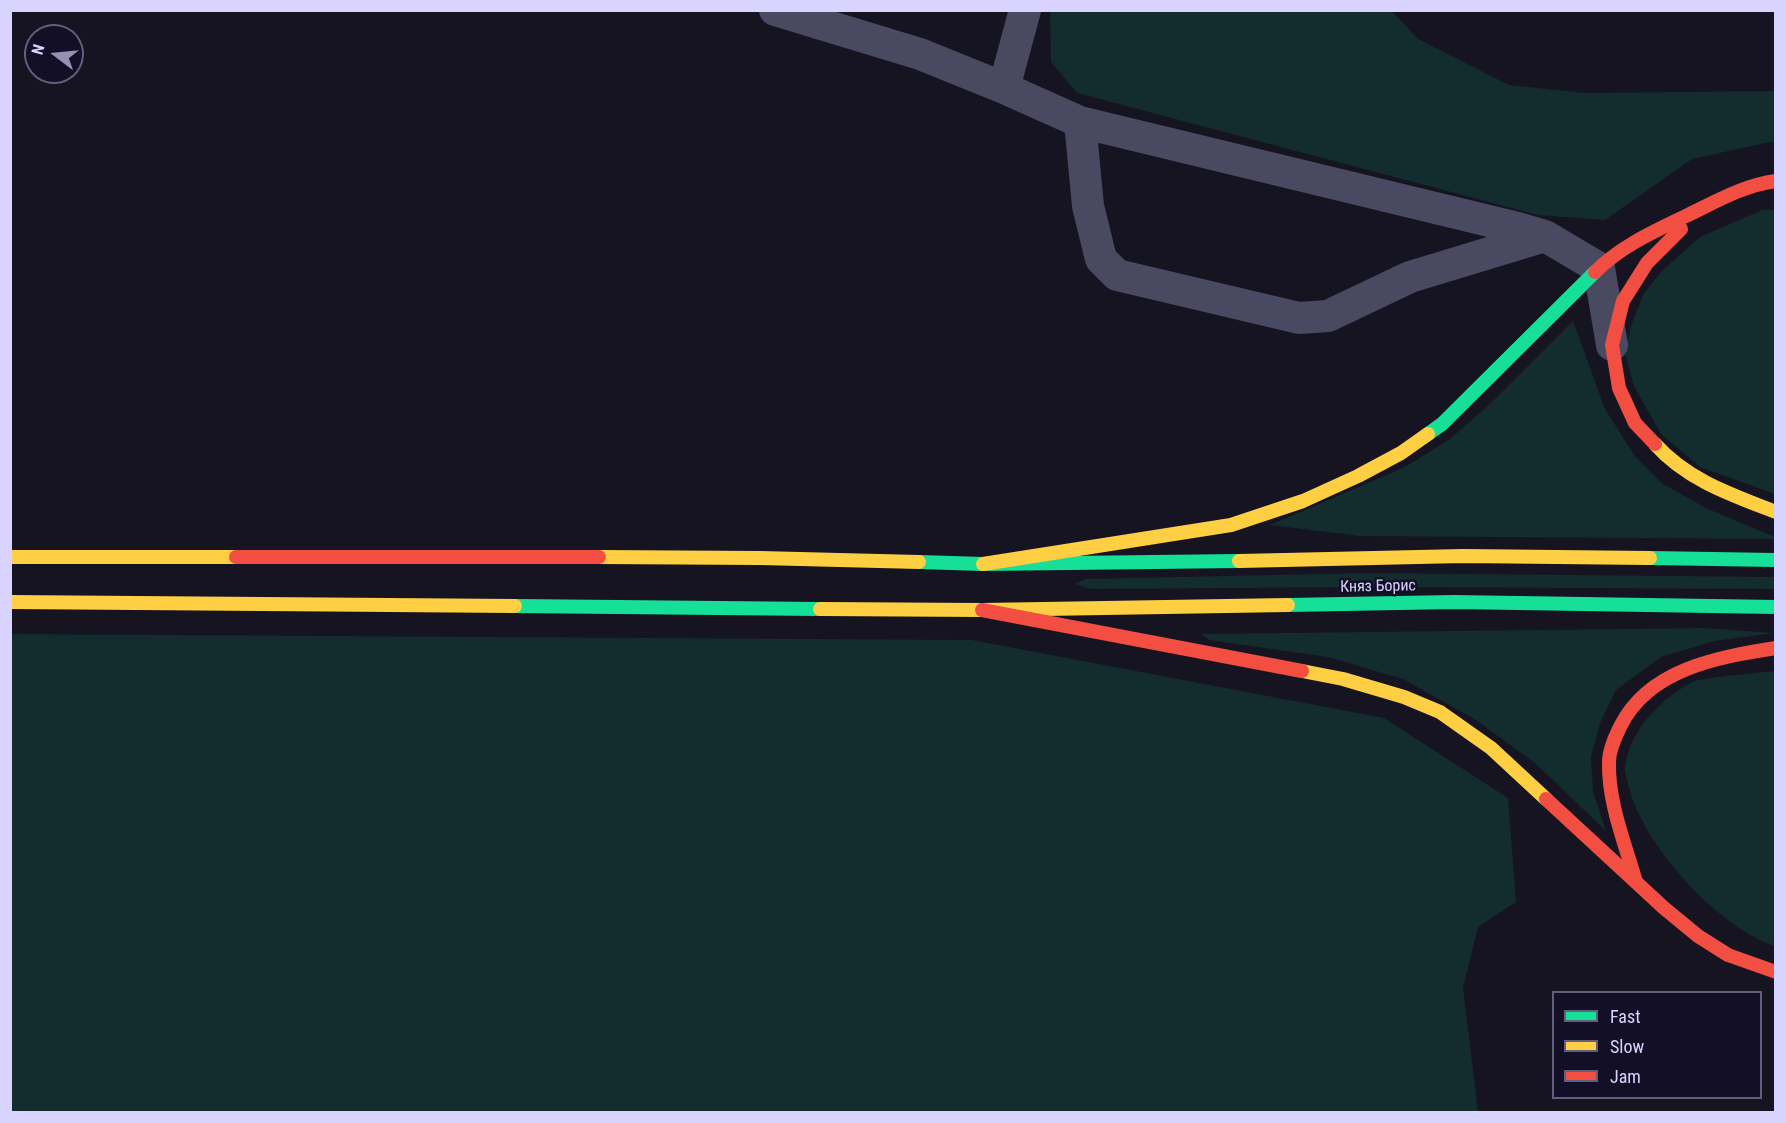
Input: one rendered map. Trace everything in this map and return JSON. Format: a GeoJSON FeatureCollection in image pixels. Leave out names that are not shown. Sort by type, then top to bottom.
{"type":"FeatureCollection","features":[{"type":"Feature","properties":{"kind":"main road"},"geometry":{"type":"LineString","coordinates":[[10,557],[492,556],[760,558],[983,564],[1230,525],[1303,501],[1401,453],[1442,424],[1599,268],[1626,246],[1728,195],[1761,183],[1776,181]]}},
{"type":"Feature","properties":{"kind":"main road"},"geometry":{"type":"LineString","coordinates":[[1699,211],[1647,263],[1623,302],[1612,345],[1619,388],[1635,423],[1669,460],[1716,489],[1776,512]]}},
{"type":"Feature","properties":{"kind":"main road","name":"Княз Борис"},"geometry":{"type":"LineString","coordinates":[[983,564],[1463,556],[1776,560]]}},
{"type":"Feature","properties":{"kind":"main road"},"geometry":{"type":"LineString","coordinates":[[10,602],[982,610],[1343,679],[1404,697],[1440,712],[1491,748],[1664,908],[1698,936],[1728,955],[1776,972]]}},
{"type":"Feature","properties":{"kind":"main road","name":"Княз Борис"},"geometry":{"type":"LineString","coordinates":[[982,610],[1454,602],[1776,607]]}},
{"type":"Feature","properties":{"kind":"main road"},"geometry":{"type":"LineString","coordinates":[[1636,882],[1611,796],[1609,759],[1622,719],[1648,689],[1691,666],[1776,648]]}},
{"type":"Feature","properties":{"kind":"street"},"geometry":{"type":"LineString","coordinates":[[1004,88],[1025,10]]}},
{"type":"Feature","properties":{"kind":"street"},"geometry":{"type":"LineString","coordinates":[[772,11],[920,54],[1080,122],[1545,236],[1599,268],[1612,345]]}},
{"type":"Feature","properties":{"kind":"street"},"geometry":{"type":"LineString","coordinates":[[1080,122],[1089,206],[1098,248],[1101,259],[1117,275],[1299,318],[1328,316],[1410,277],[1545,236]]}},
{"type":"Feature","properties":{"kind":"green space"},"geometry":{"type":"Polygon","coordinates":[[[1050,11],[1392,11],[1418,39],[1509,85],[1585,93],[1775,91],[1775,141],[1692,159],[1605,220],[1538,215],[1077,93],[1051,62],[1050,11]]]}},
{"type":"Feature","properties":{"kind":"green space"},"geometry":{"type":"Polygon","coordinates":[[[1762,210],[1775,210],[1775,494],[1700,467],[1661,434],[1634,386],[1625,354],[1631,326],[1644,293],[1662,271],[1700,237],[1762,210]]]}},
{"type":"Feature","properties":{"kind":"green space"},"geometry":{"type":"Polygon","coordinates":[[[1573,321],[1605,409],[1635,456],[1663,484],[1708,509],[1776,539],[1360,536],[1270,525],[1405,467],[1450,439],[1492,402],[1573,321]]]}},
{"type":"Feature","properties":{"kind":"green space"},"geometry":{"type":"Polygon","coordinates":[[[1367,573],[1776,577],[1775,589],[1380,587],[1090,589],[1075,584],[1085,579],[1367,573]]]}},
{"type":"Feature","properties":{"kind":"green space"},"geometry":{"type":"Polygon","coordinates":[[[1705,628],[1774,633],[1715,641],[1661,657],[1616,690],[1600,723],[1591,757],[1593,792],[1606,831],[1535,763],[1476,720],[1403,679],[1328,657],[1209,640],[1201,634],[1705,628]]]}},
{"type":"Feature","properties":{"kind":"green space"},"geometry":{"type":"Polygon","coordinates":[[[11,634],[972,640],[1384,718],[1508,798],[1516,902],[1478,927],[1463,988],[1478,1112],[11,1112],[11,634]]]}},
{"type":"Feature","properties":{"kind":"green space"},"geometry":{"type":"Polygon","coordinates":[[[1775,671],[1775,946],[1729,921],[1685,880],[1648,832],[1636,807],[1625,768],[1628,753],[1640,728],[1657,707],[1679,690],[1690,683],[1706,679],[1775,671]]]}},
{"type":"Feature","properties":{"kind":"traffic: fast"},"geometry":{"type":"LineString","coordinates":[[1428,434],[1442,424],[1595,272]]}},
{"type":"Feature","properties":{"kind":"traffic: fast"},"geometry":{"type":"LineString","coordinates":[[1650,558],[1776,560]]}},
{"type":"Feature","properties":{"kind":"traffic: fast"},"geometry":{"type":"LineString","coordinates":[[919,562],[983,564],[1239,561]]}},
{"type":"Feature","properties":{"kind":"traffic: fast"},"geometry":{"type":"LineString","coordinates":[[1288,605],[1454,602],[1776,607]]}},
{"type":"Feature","properties":{"kind":"traffic: fast"},"geometry":{"type":"LineString","coordinates":[[515,606],[820,609]]}},
{"type":"Feature","properties":{"kind":"traffic: slow"},"geometry":{"type":"LineString","coordinates":[[983,564],[1231,525],[1303,501],[1358,476],[1401,453],[1428,434]]}},
{"type":"Feature","properties":{"kind":"traffic: slow"},"geometry":{"type":"LineString","coordinates":[[1655,444],[1668,457],[1696,477],[1727,493],[1776,512]]}},
{"type":"Feature","properties":{"kind":"traffic: slow"},"geometry":{"type":"LineString","coordinates":[[1239,561],[1463,556],[1650,558]]}},
{"type":"Feature","properties":{"kind":"traffic: slow"},"geometry":{"type":"LineString","coordinates":[[10,557],[236,557]]}},
{"type":"Feature","properties":{"kind":"traffic: slow"},"geometry":{"type":"LineString","coordinates":[[599,557],[919,562]]}},
{"type":"Feature","properties":{"kind":"traffic: slow"},"geometry":{"type":"LineString","coordinates":[[10,602],[515,606]]}},
{"type":"Feature","properties":{"kind":"traffic: slow"},"geometry":{"type":"LineString","coordinates":[[820,609],[982,610],[1288,605]]}},
{"type":"Feature","properties":{"kind":"traffic: slow"},"geometry":{"type":"LineString","coordinates":[[1302,671],[1343,679],[1404,697],[1440,712],[1491,748],[1546,799]]}},
{"type":"Feature","properties":{"kind":"traffic: jam"},"geometry":{"type":"LineString","coordinates":[[1595,272],[1638,240],[1741,190],[1776,181]]}},
{"type":"Feature","properties":{"kind":"traffic: jam"},"geometry":{"type":"LineString","coordinates":[[1655,444],[1635,423],[1619,388],[1612,345],[1623,301],[1647,263],[1681,229]]}},
{"type":"Feature","properties":{"kind":"traffic: jam"},"geometry":{"type":"LineString","coordinates":[[236,557],[599,557]]}},
{"type":"Feature","properties":{"kind":"traffic: jam"},"geometry":{"type":"LineString","coordinates":[[982,610],[1302,671]]}},
{"type":"Feature","properties":{"kind":"traffic: jam"},"geometry":{"type":"LineString","coordinates":[[1636,882],[1618,823],[1609,777],[1610,753],[1620,727],[1632,707],[1648,691],[1666,679],[1709,662],[1776,648]]}},
{"type":"Feature","properties":{"kind":"traffic: jam"},"geometry":{"type":"LineString","coordinates":[[1546,799],[1664,908],[1698,936],[1728,955],[1776,972]]}}]}
